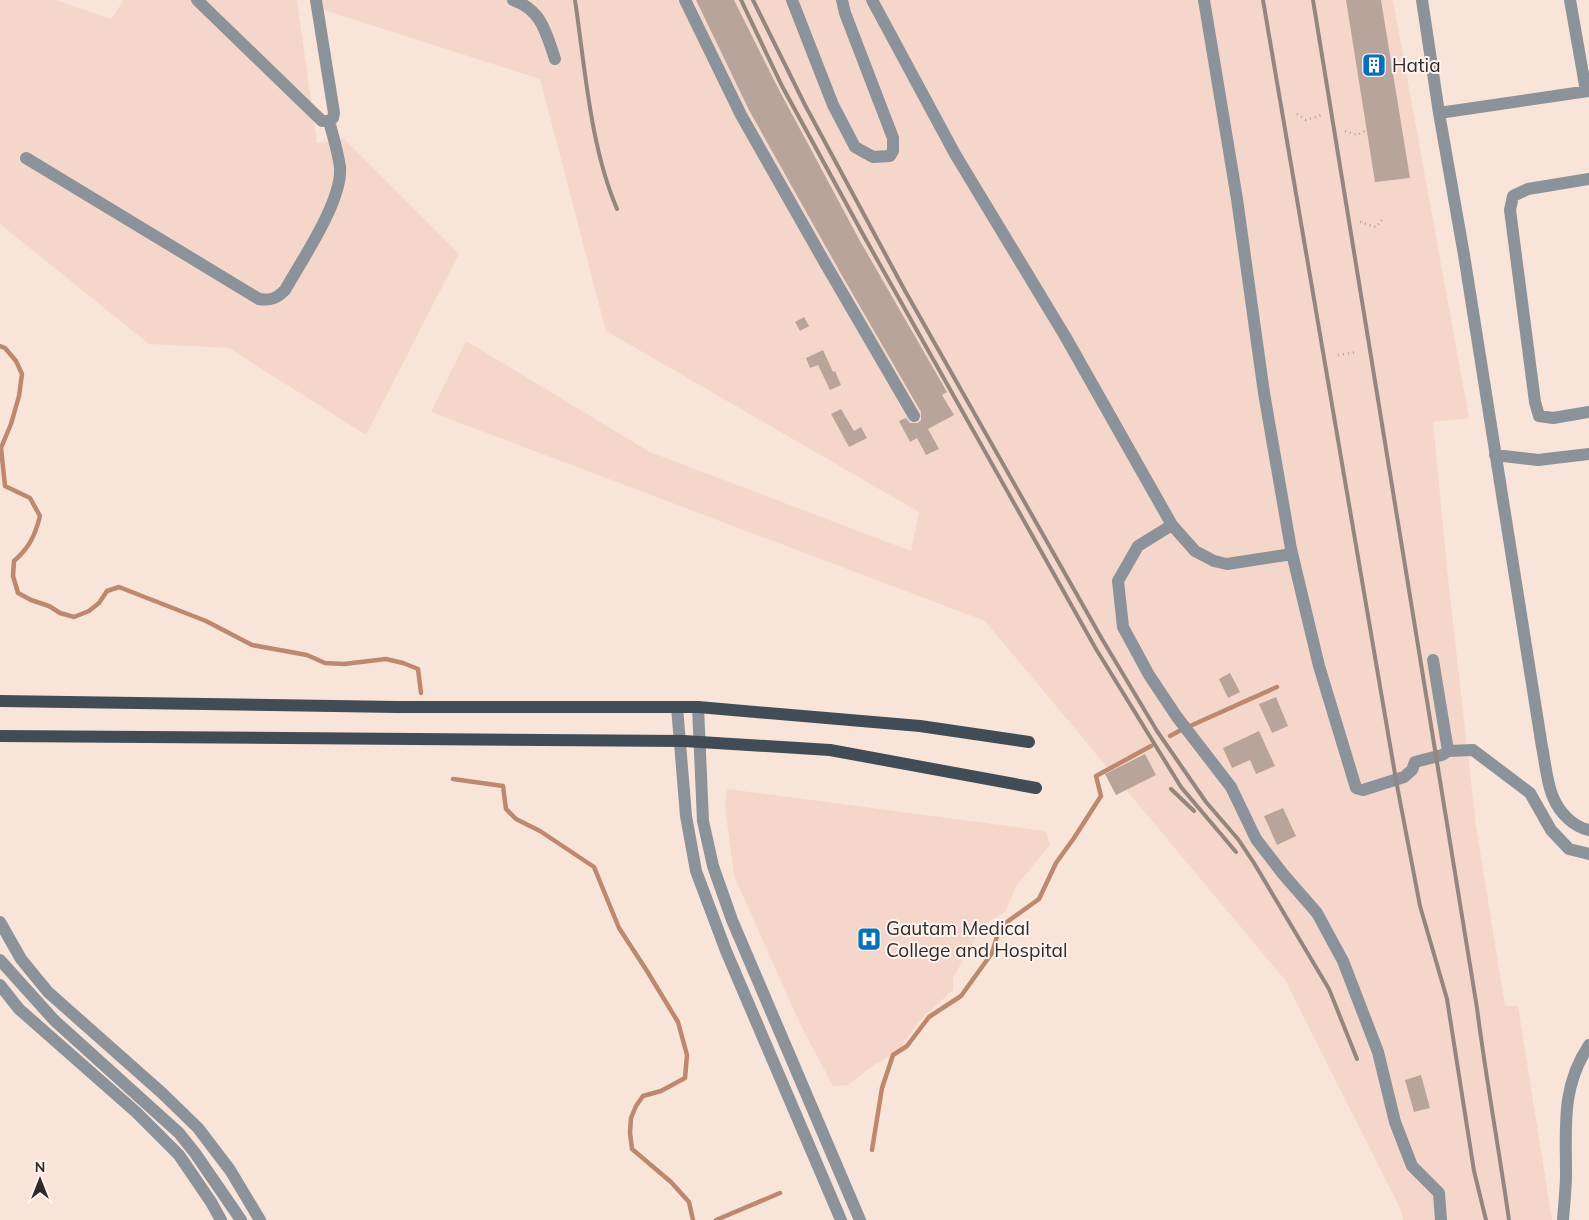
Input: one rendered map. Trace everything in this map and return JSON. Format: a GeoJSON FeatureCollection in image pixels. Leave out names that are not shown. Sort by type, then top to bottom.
{"type":"FeatureCollection","features":[{"type":"Feature","properties":{"kind":"main road"},"geometry":{"type":"LineString","coordinates":[[0,701],[397,708],[698,708],[920,726],[1029,742]]}},
{"type":"Feature","properties":{"kind":"main road"},"geometry":{"type":"LineString","coordinates":[[0,736],[700,742],[830,750],[1036,788]]}},
{"type":"Feature","properties":{"kind":"street"},"geometry":{"type":"LineString","coordinates":[[196,0],[322,121],[329,121],[333,118],[334,113],[316,0]]}},
{"type":"Feature","properties":{"kind":"street"},"geometry":{"type":"LineString","coordinates":[[513,0],[522,3],[542,23],[554,59]]}},
{"type":"Feature","properties":{"kind":"street"},"geometry":{"type":"LineString","coordinates":[[685,0],[741,115],[914,416]]}},
{"type":"Feature","properties":{"kind":"street"},"geometry":{"type":"LineString","coordinates":[[792,0],[833,105],[855,147],[873,157],[890,156],[893,151],[893,138],[845,13],[842,0]]}},
{"type":"Feature","properties":{"kind":"street"},"geometry":{"type":"LineString","coordinates":[[872,0],[955,154],[1065,336],[1172,524],[1195,551],[1227,564],[1292,554]]}},
{"type":"Feature","properties":{"kind":"street"},"geometry":{"type":"LineString","coordinates":[[1204,0],[1237,199],[1264,393],[1292,554],[1319,666],[1356,788],[1363,790],[1404,777],[1412,770],[1415,762],[1442,755],[1448,751],[1473,750],[1530,793],[1551,830],[1569,849],[1589,854]]}},
{"type":"Feature","properties":{"kind":"street"},"geometry":{"type":"LineString","coordinates":[[1422,0],[1542,747],[1552,796],[1565,816],[1582,829],[1589,830]]}},
{"type":"Feature","properties":{"kind":"street"},"geometry":{"type":"LineString","coordinates":[[1439,113],[1587,91],[1570,0]]}},
{"type":"Feature","properties":{"kind":"street"},"geometry":{"type":"LineString","coordinates":[[26,158],[259,299],[267,301],[277,298],[285,290],[329,212],[335,197],[340,168],[329,121]]}},
{"type":"Feature","properties":{"kind":"street"},"geometry":{"type":"LineString","coordinates":[[1589,179],[1528,189],[1513,196],[1510,210],[1535,402],[1539,416],[1553,418],[1589,412]]}},
{"type":"Feature","properties":{"kind":"street"},"geometry":{"type":"LineString","coordinates":[[1495,455],[1538,460],[1589,454]]}},
{"type":"Feature","properties":{"kind":"street"},"geometry":{"type":"LineString","coordinates":[[1172,524],[1138,546],[1118,581],[1123,627],[1150,675],[1178,717],[1231,787],[1256,838],[1283,874],[1317,913],[1343,962],[1378,1052],[1395,1122],[1412,1166],[1439,1193],[1441,1220]]}},
{"type":"Feature","properties":{"kind":"street"},"geometry":{"type":"LineString","coordinates":[[1433,660],[1448,751]]}},
{"type":"Feature","properties":{"kind":"street"},"geometry":{"type":"LineString","coordinates":[[677,708],[686,816],[696,871],[726,951],[841,1220]]}},
{"type":"Feature","properties":{"kind":"street"},"geometry":{"type":"LineString","coordinates":[[698,708],[703,821],[713,866],[732,920],[860,1220]]}},
{"type":"Feature","properties":{"kind":"street"},"geometry":{"type":"LineString","coordinates":[[0,922],[20,959],[48,992],[162,1093],[198,1128],[230,1170],[260,1220]]}},
{"type":"Feature","properties":{"kind":"street"},"geometry":{"type":"LineString","coordinates":[[0,960],[54,1020],[179,1133],[241,1220]]}},
{"type":"Feature","properties":{"kind":"street"},"geometry":{"type":"LineString","coordinates":[[0,985],[19,1009],[136,1112],[179,1156],[211,1202],[220,1220]]}},
{"type":"Feature","properties":{"kind":"street"},"geometry":{"type":"LineString","coordinates":[[1563,1220],[1566,1178],[1564,1121],[1575,1069],[1589,1045]]}},
{"type":"Feature","properties":{"kind":"path"},"geometry":{"type":"LineString","coordinates":[[1297,114],[1306,120],[1321,115]]}},
{"type":"Feature","properties":{"kind":"path"},"geometry":{"type":"LineString","coordinates":[[1345,131],[1357,135],[1367,130]]}},
{"type":"Feature","properties":{"kind":"path"},"geometry":{"type":"LineString","coordinates":[[1360,222],[1376,227],[1382,220]]}},
{"type":"Feature","properties":{"kind":"path"},"geometry":{"type":"LineString","coordinates":[[1338,355],[1358,352]]}},
{"type":"Feature","properties":{"kind":"shaded area"},"geometry":{"type":"Polygon","coordinates":[[[0,0],[56,0],[111,19],[124,0],[297,0],[317,143],[344,139],[459,254],[366,435],[229,348],[149,344],[0,224],[0,0]]]}},
{"type":"Feature","properties":{"kind":"shaded area"},"geometry":{"type":"Polygon","coordinates":[[[323,0],[1393,0],[1469,418],[1433,422],[1447,569],[1476,826],[1505,1006],[1518,1006],[1552,1220],[1403,1220],[1401,1210],[1285,980],[985,621],[431,412],[466,341],[650,452],[911,551],[919,512],[606,331],[540,79],[324,10],[323,0]]]}},
{"type":"Feature","properties":{"kind":"shaded area","name":"Gautam Medical College and Hospital"},"geometry":{"type":"Polygon","coordinates":[[[727,789],[1046,831],[1050,845],[1017,885],[1005,912],[983,925],[953,978],[953,990],[919,1021],[897,1052],[875,1064],[848,1085],[833,1086],[802,1028],[734,876],[725,807],[727,789]]]}},
{"type":"Feature","properties":{"kind":"building"},"geometry":{"type":"Polygon","coordinates":[[[696,0],[734,0],[778,88],[860,241],[947,392],[942,395],[954,415],[928,429],[939,449],[926,455],[917,438],[910,442],[899,421],[906,418],[910,423],[918,423],[921,420],[921,412],[749,110],[696,0]]]}},
{"type":"Feature","properties":{"kind":"building","name":"Hatia"},"geometry":{"type":"Polygon","coordinates":[[[1346,0],[1381,0],[1410,178],[1375,182],[1346,0]]]}},
{"type":"Feature","properties":{"kind":"building"},"geometry":{"type":"Polygon","coordinates":[[[804,317],[809,326],[800,331],[795,322],[804,317]]]}},
{"type":"Feature","properties":{"kind":"building"},"geometry":{"type":"Polygon","coordinates":[[[823,350],[841,385],[830,390],[818,365],[810,368],[806,358],[823,350]]]}},
{"type":"Feature","properties":{"kind":"building"},"geometry":{"type":"Polygon","coordinates":[[[841,409],[854,431],[861,427],[867,438],[849,447],[831,414],[841,409]]]}},
{"type":"Feature","properties":{"kind":"building"},"geometry":{"type":"Polygon","coordinates":[[[1230,673],[1240,692],[1228,698],[1219,679],[1230,673]]]}},
{"type":"Feature","properties":{"kind":"building"},"geometry":{"type":"Polygon","coordinates":[[[1276,697],[1288,726],[1272,733],[1259,704],[1276,697]]]}},
{"type":"Feature","properties":{"kind":"building"},"geometry":{"type":"Polygon","coordinates":[[[1259,731],[1275,766],[1256,774],[1250,760],[1232,768],[1223,748],[1259,731]]]}},
{"type":"Feature","properties":{"kind":"building"},"geometry":{"type":"Polygon","coordinates":[[[1145,754],[1156,775],[1116,795],[1105,774],[1145,754]]]}},
{"type":"Feature","properties":{"kind":"building"},"geometry":{"type":"Polygon","coordinates":[[[1283,808],[1296,836],[1277,845],[1264,816],[1283,808]]]}},
{"type":"Feature","properties":{"kind":"building"},"geometry":{"type":"Polygon","coordinates":[[[1421,1075],[1430,1108],[1414,1112],[1405,1080],[1421,1075]]]}},
{"type":"Feature","properties":{"kind":"waterway"},"geometry":{"type":"LineString","coordinates":[[0,346],[5,348],[16,361],[22,374],[19,396],[11,424],[1,448],[5,486],[30,498],[40,516],[31,541],[14,561],[13,576],[18,593],[49,606],[60,613],[74,617],[89,611],[99,603],[107,591],[119,587],[206,621],[252,645],[307,655],[325,663],[344,664],[386,659],[403,663],[418,669],[421,693]]}},
{"type":"Feature","properties":{"kind":"waterway"},"geometry":{"type":"LineString","coordinates":[[1190,726],[1277,687]]}},
{"type":"Feature","properties":{"kind":"waterway"},"geometry":{"type":"LineString","coordinates":[[1170,736],[1181,730]]}},
{"type":"Feature","properties":{"kind":"waterway"},"geometry":{"type":"LineString","coordinates":[[872,1150],[882,1088],[893,1055],[907,1046],[929,1017],[961,996],[992,953],[1000,927],[1039,899],[1056,863],[1101,796],[1096,776],[1151,746]]}},
{"type":"Feature","properties":{"kind":"waterway"},"geometry":{"type":"LineString","coordinates":[[453,779],[503,786],[506,809],[516,819],[540,831],[594,867],[619,928],[678,1022],[687,1055],[685,1078],[661,1091],[643,1096],[636,1106],[631,1118],[632,1149],[671,1182],[689,1202],[693,1220]]}},
{"type":"Feature","properties":{"kind":"waterway"},"geometry":{"type":"LineString","coordinates":[[716,1220],[780,1193]]}},
{"type":"Feature","properties":{"kind":"railway"},"geometry":{"type":"LineString","coordinates":[[575,0],[594,133],[600,159],[617,209]]}},
{"type":"Feature","properties":{"kind":"railway"},"geometry":{"type":"LineString","coordinates":[[741,0],[782,86],[865,238],[1096,649],[1181,787],[1236,852]]}},
{"type":"Feature","properties":{"kind":"railway"},"geometry":{"type":"LineString","coordinates":[[753,0],[805,105],[904,289],[1102,639],[1157,731],[1206,802],[1238,839],[1254,863],[1329,989],[1357,1059]]}},
{"type":"Feature","properties":{"kind":"railway"},"geometry":{"type":"LineString","coordinates":[[1263,0],[1396,780],[1420,906],[1447,999],[1474,1171],[1486,1220]]}},
{"type":"Feature","properties":{"kind":"railway"},"geometry":{"type":"LineString","coordinates":[[1313,0],[1477,1008],[1509,1220]]}},
{"type":"Feature","properties":{"kind":"railway"},"geometry":{"type":"LineString","coordinates":[[1171,789],[1194,811]]}},
{"type":"Feature","properties":{"kind":"place","name":"Hatia"},"geometry":{"type":"Point","coordinates":[1374,65]}},
{"type":"Feature","properties":{"kind":"place","name":"Gautam Medical College and Hospital"},"geometry":{"type":"Point","coordinates":[869,939]}}]}
